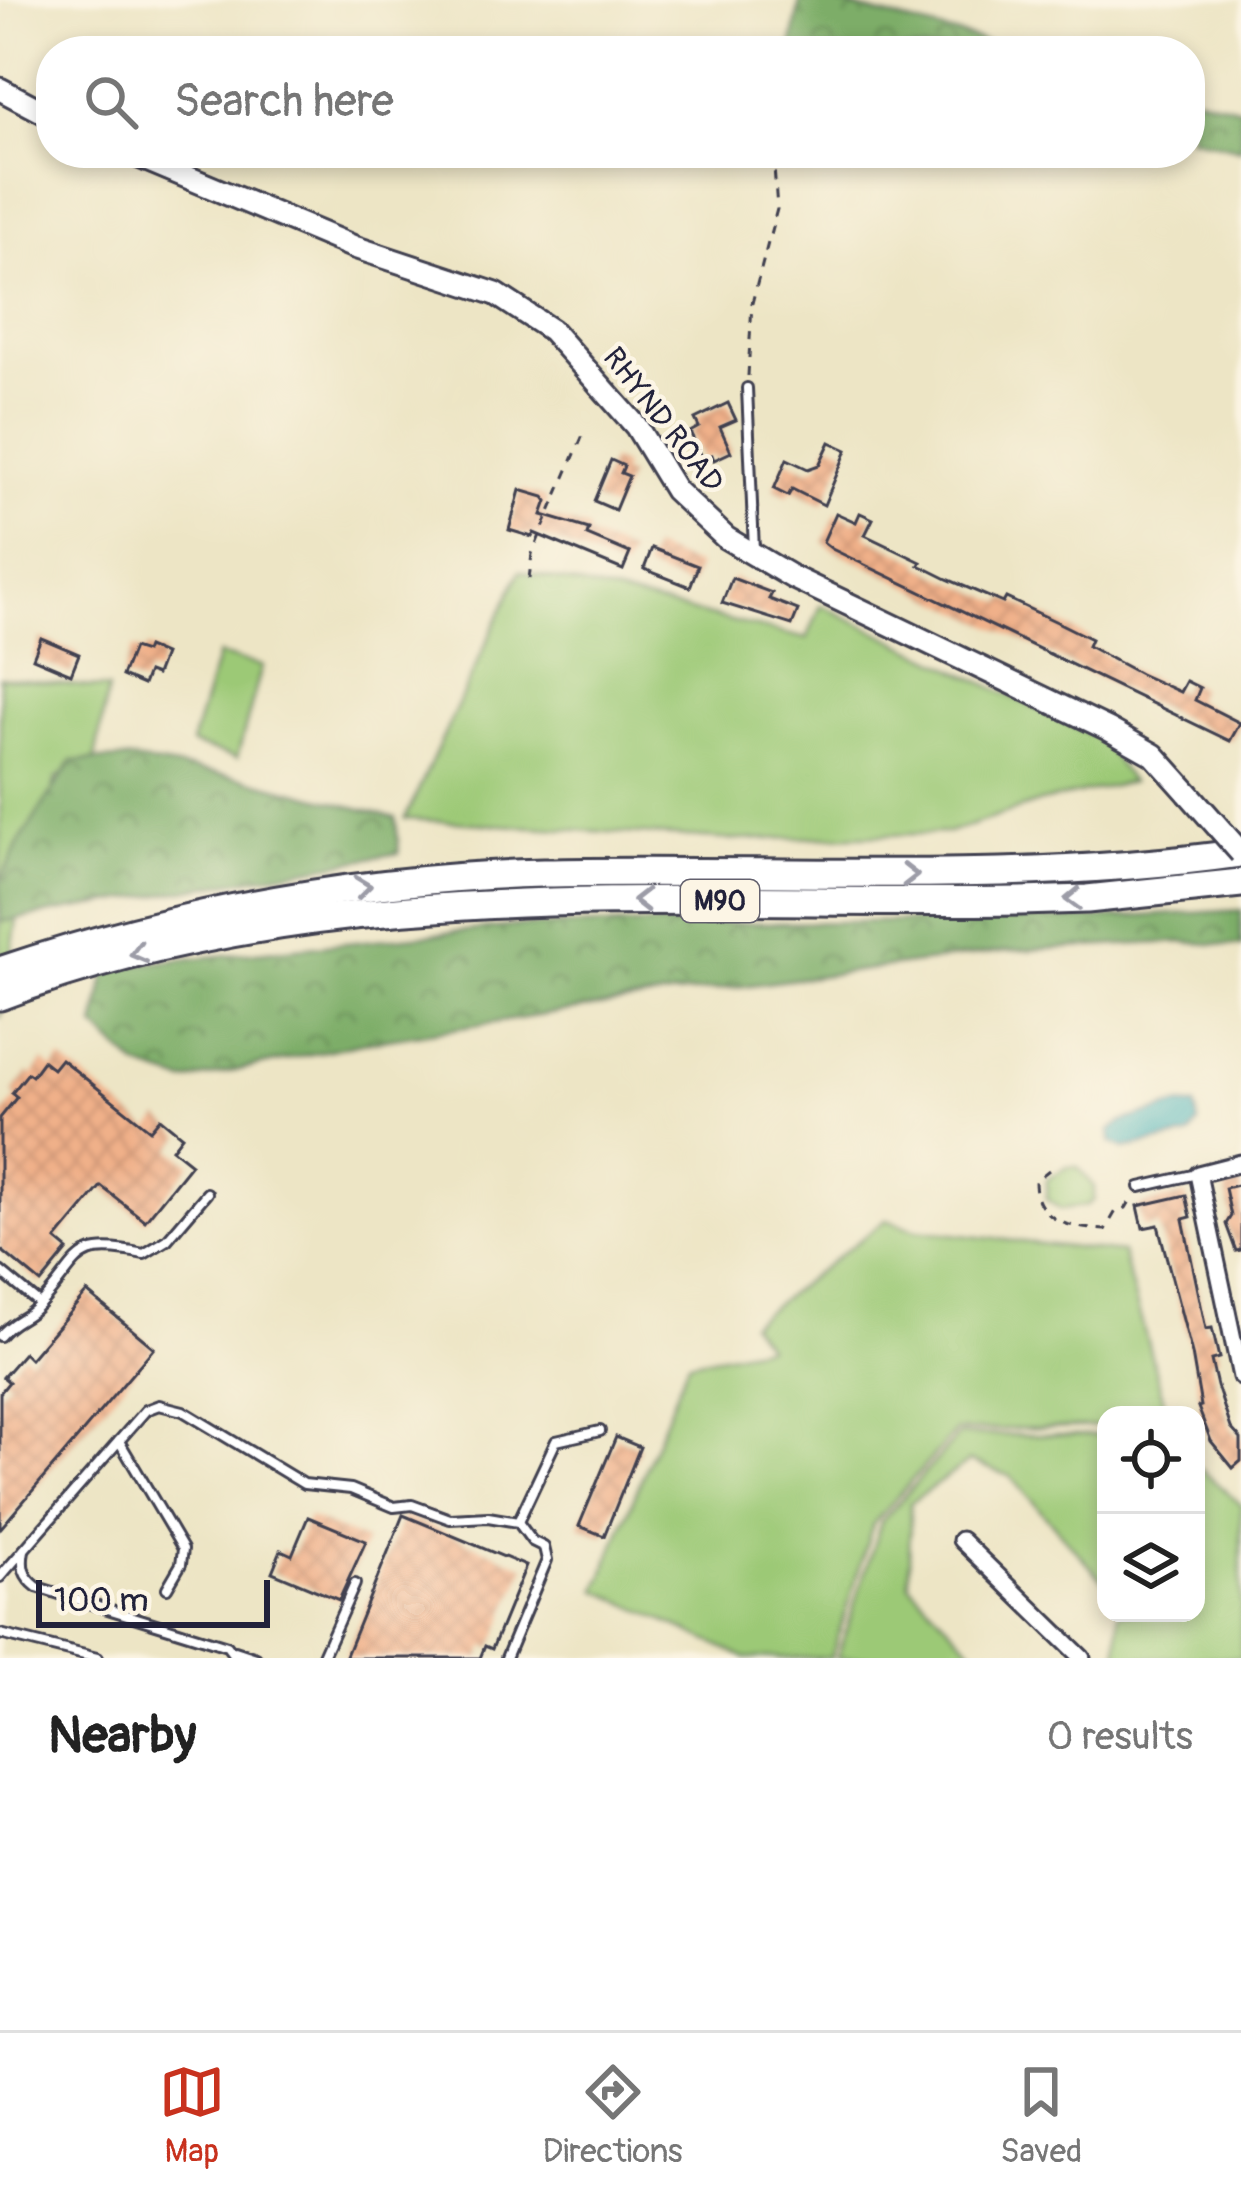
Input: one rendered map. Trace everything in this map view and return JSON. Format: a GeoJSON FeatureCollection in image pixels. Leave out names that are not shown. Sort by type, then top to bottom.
{"type":"FeatureCollection","features":[{"type":"Feature","properties":{"kind":"highway","name":"M90"},"geometry":{"type":"LineString","coordinates":[[1017,873],[1241,836]]}},
{"type":"Feature","properties":{"kind":"highway","name":"M90"},"geometry":{"type":"LineString","coordinates":[[0,996],[250,916],[430,880],[541,873],[1017,873],[1241,853]]}},
{"type":"Feature","properties":{"kind":"highway","name":"M90"},"geometry":{"type":"LineString","coordinates":[[0,970],[141,927],[250,916],[562,901],[1087,899],[1241,883]]}},
{"type":"Feature","properties":{"kind":"street"},"geometry":{"type":"LineString","coordinates":[[0,89],[36,108]]}},
{"type":"Feature","properties":{"kind":"street","name":"RHYND ROAD"},"geometry":{"type":"LineString","coordinates":[[166,168],[353,247],[496,294],[551,330],[636,426],[675,490],[698,515],[754,557],[1154,755],[1241,853]]}},
{"type":"Feature","properties":{"kind":"street"},"geometry":{"type":"LineString","coordinates":[[1241,1163],[1198,1174],[1237,1339],[1241,1376]]}},
{"type":"Feature","properties":{"kind":"street"},"geometry":{"type":"LineString","coordinates":[[962,1540],[1082,1658]]}},
{"type":"Feature","properties":{"kind":"lane"},"geometry":{"type":"LineString","coordinates":[[747,388],[754,557]]}},
{"type":"Feature","properties":{"kind":"lane"},"geometry":{"type":"LineString","coordinates":[[1140,1187],[1198,1174]]}},
{"type":"Feature","properties":{"kind":"lane"},"geometry":{"type":"LineString","coordinates":[[0,1336],[15,1318],[32,1313],[82,1255],[95,1248],[144,1254],[167,1240],[207,1193]]}},
{"type":"Feature","properties":{"kind":"lane"},"geometry":{"type":"LineString","coordinates":[[0,1271],[40,1304]]}},
{"type":"Feature","properties":{"kind":"lane"},"geometry":{"type":"LineString","coordinates":[[0,1577],[146,1410],[159,1405],[183,1411],[304,1484],[351,1490],[394,1507],[412,1505],[450,1519],[488,1517],[518,1522],[544,1547],[547,1560],[506,1658]]}},
{"type":"Feature","properties":{"kind":"lane"},"geometry":{"type":"LineString","coordinates":[[518,1522],[556,1442],[600,1431]]}},
{"type":"Feature","properties":{"kind":"lane"},"geometry":{"type":"LineString","coordinates":[[119,1441],[183,1549],[181,1564],[167,1588]]}},
{"type":"Feature","properties":{"kind":"lane"},"geometry":{"type":"LineString","coordinates":[[25,1549],[21,1565],[37,1587],[256,1658]]}},
{"type":"Feature","properties":{"kind":"lane"},"geometry":{"type":"LineString","coordinates":[[322,1658],[355,1584]]}},
{"type":"Feature","properties":{"kind":"lane"},"geometry":{"type":"LineString","coordinates":[[0,1634],[97,1658]]}},
{"type":"Feature","properties":{"kind":"path"},"geometry":{"type":"LineString","coordinates":[[747,388],[752,303],[776,209],[774,168]]}},
{"type":"Feature","properties":{"kind":"path"},"geometry":{"type":"LineString","coordinates":[[529,578],[532,554],[583,435]]}},
{"type":"Feature","properties":{"kind":"path"},"geometry":{"type":"LineString","coordinates":[[1049,1170],[1035,1181],[1035,1195],[1049,1218],[1100,1230],[1110,1225],[1116,1211],[1126,1208],[1140,1187]]}},
{"type":"Feature","properties":{"kind":"green space"},"geometry":{"type":"Polygon","coordinates":[[[800,0],[825,0],[963,36],[794,36],[800,0]]]}},
{"type":"Feature","properties":{"kind":"green space"},"geometry":{"type":"Polygon","coordinates":[[[1205,99],[1241,108],[1241,149],[1205,141],[1205,99]]]}},
{"type":"Feature","properties":{"kind":"green space"},"geometry":{"type":"Polygon","coordinates":[[[520,571],[807,639],[821,605],[1100,739],[1131,782],[1041,802],[948,833],[736,840],[405,819],[520,571]]]}},
{"type":"Feature","properties":{"kind":"green space"},"geometry":{"type":"Polygon","coordinates":[[[218,655],[262,666],[237,758],[191,744],[218,655]]]}},
{"type":"Feature","properties":{"kind":"green space"},"geometry":{"type":"Polygon","coordinates":[[[0,677],[108,689],[95,759],[56,778],[18,915],[0,1019],[0,677]]]}},
{"type":"Feature","properties":{"kind":"green space"},"geometry":{"type":"Polygon","coordinates":[[[128,759],[242,778],[396,818],[399,853],[0,922],[0,882],[18,844],[72,761],[128,759]]]}},
{"type":"Feature","properties":{"kind":"green space"},"geometry":{"type":"Polygon","coordinates":[[[1241,910],[1241,946],[1179,942],[1008,951],[361,1043],[184,1082],[138,1067],[95,1027],[107,967],[514,926],[1089,919],[1241,910]]]}},
{"type":"Feature","properties":{"kind":"green space"},"geometry":{"type":"Polygon","coordinates":[[[1067,1167],[1078,1167],[1094,1187],[1094,1200],[1086,1206],[1060,1209],[1046,1199],[1047,1179],[1067,1167]]]}},
{"type":"Feature","properties":{"kind":"green space"},"geometry":{"type":"Polygon","coordinates":[[[886,1220],[917,1230],[1122,1253],[1165,1406],[1097,1406],[1097,1426],[956,1431],[873,1524],[831,1658],[746,1658],[597,1590],[688,1362],[767,1346],[750,1323],[886,1220]]]}},
{"type":"Feature","properties":{"kind":"green space"},"geometry":{"type":"Polygon","coordinates":[[[959,1435],[1097,1435],[1097,1574],[1010,1476],[970,1461],[910,1503],[909,1584],[981,1658],[837,1658],[881,1522],[959,1435]]]}},
{"type":"Feature","properties":{"kind":"green space"},"geometry":{"type":"Polygon","coordinates":[[[1205,1473],[1241,1505],[1241,1658],[1118,1658],[1119,1622],[1205,1622],[1205,1473]]]}},
{"type":"Feature","properties":{"kind":"water"},"geometry":{"type":"Polygon","coordinates":[[[1178,1105],[1195,1106],[1198,1123],[1190,1136],[1124,1149],[1111,1143],[1110,1131],[1121,1122],[1178,1105]]]}},
{"type":"Feature","properties":{"kind":"building"},"geometry":{"type":"Polygon","coordinates":[[[728,403],[736,420],[720,427],[731,452],[714,460],[712,455],[703,459],[690,432],[699,427],[695,419],[728,403]]]}},
{"type":"Feature","properties":{"kind":"building"},"geometry":{"type":"Polygon","coordinates":[[[830,442],[847,450],[824,505],[792,489],[788,496],[774,489],[787,459],[808,469],[819,465],[830,442]]]}},
{"type":"Feature","properties":{"kind":"building"},"geometry":{"type":"Polygon","coordinates":[[[611,460],[624,466],[621,473],[629,476],[615,510],[594,501],[611,460]]]}},
{"type":"Feature","properties":{"kind":"building"},"geometry":{"type":"Polygon","coordinates":[[[520,490],[544,497],[542,515],[589,529],[587,535],[630,553],[623,570],[534,533],[532,537],[509,530],[520,490]]]}},
{"type":"Feature","properties":{"kind":"building"},"geometry":{"type":"Polygon","coordinates":[[[836,513],[856,522],[860,513],[873,519],[865,535],[947,579],[1003,603],[1006,598],[1091,639],[1088,646],[1140,674],[1180,692],[1186,681],[1200,688],[1195,700],[1240,723],[1230,741],[832,549],[823,542],[836,513]]]}},
{"type":"Feature","properties":{"kind":"building"},"geometry":{"type":"Polygon","coordinates":[[[652,548],[698,566],[690,587],[644,569],[652,548]]]}},
{"type":"Feature","properties":{"kind":"building"},"geometry":{"type":"Polygon","coordinates":[[[732,578],[772,593],[769,599],[798,610],[792,625],[722,603],[732,578]]]}},
{"type":"Feature","properties":{"kind":"building"},"geometry":{"type":"Polygon","coordinates":[[[41,638],[79,654],[71,674],[33,658],[41,638]]]}},
{"type":"Feature","properties":{"kind":"building"},"geometry":{"type":"Polygon","coordinates":[[[147,647],[164,654],[156,675],[148,672],[143,685],[122,676],[133,648],[145,652],[147,647]]]}},
{"type":"Feature","properties":{"kind":"building"},"geometry":{"type":"Polygon","coordinates":[[[61,1059],[150,1130],[160,1118],[182,1136],[172,1149],[191,1164],[145,1221],[101,1186],[56,1240],[68,1250],[41,1283],[0,1249],[0,1118],[28,1073],[32,1076],[43,1061],[53,1069],[61,1059]]]}},
{"type":"Feature","properties":{"kind":"building"},"geometry":{"type":"Polygon","coordinates":[[[1241,1184],[1241,1250],[1236,1251],[1226,1224],[1231,1216],[1225,1188],[1241,1184]]]}},
{"type":"Feature","properties":{"kind":"building"},"geometry":{"type":"Polygon","coordinates":[[[1186,1195],[1191,1217],[1183,1219],[1206,1329],[1212,1328],[1219,1358],[1211,1360],[1231,1428],[1241,1439],[1241,1461],[1233,1468],[1205,1425],[1205,1406],[1201,1406],[1158,1225],[1143,1228],[1138,1206],[1186,1195]]]}},
{"type":"Feature","properties":{"kind":"building"},"geometry":{"type":"Polygon","coordinates":[[[87,1292],[154,1348],[0,1529],[0,1393],[9,1382],[3,1377],[24,1353],[30,1359],[87,1292]]]}},
{"type":"Feature","properties":{"kind":"building"},"geometry":{"type":"Polygon","coordinates":[[[616,1437],[640,1447],[604,1536],[579,1526],[616,1437]]]}},
{"type":"Feature","properties":{"kind":"building"},"geometry":{"type":"Polygon","coordinates":[[[403,1515],[526,1566],[492,1649],[485,1646],[480,1658],[345,1658],[403,1515]]]}},
{"type":"Feature","properties":{"kind":"building"},"geometry":{"type":"Polygon","coordinates":[[[308,1517],[366,1541],[339,1600],[272,1572],[281,1550],[292,1555],[308,1517]]]}}]}
